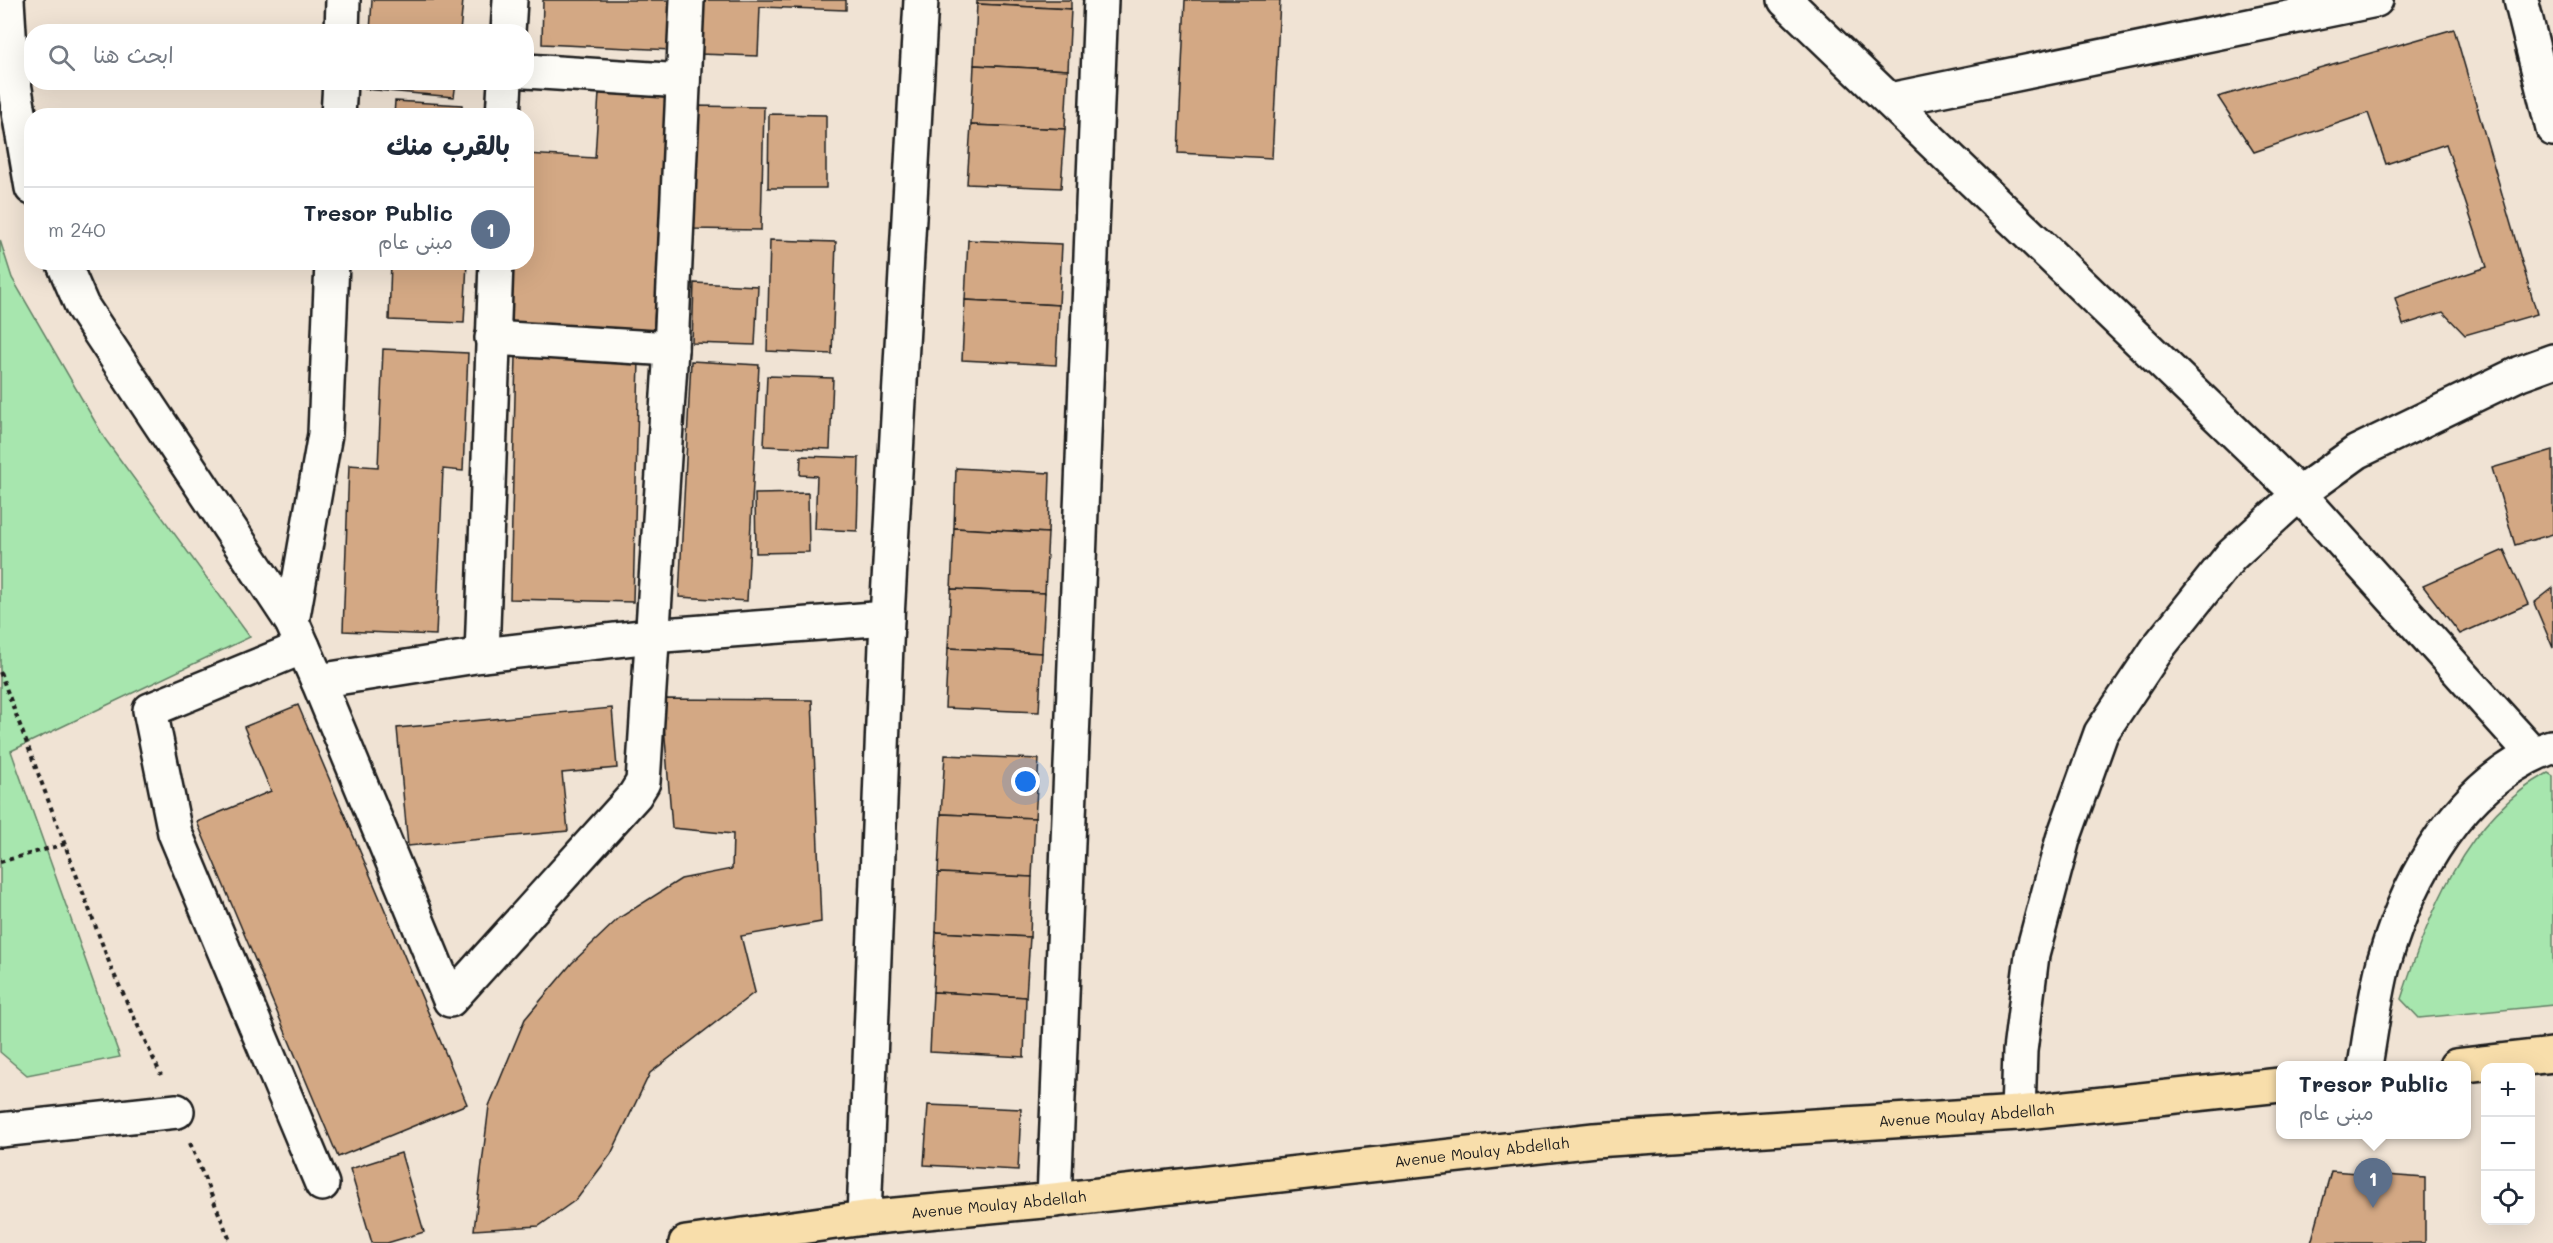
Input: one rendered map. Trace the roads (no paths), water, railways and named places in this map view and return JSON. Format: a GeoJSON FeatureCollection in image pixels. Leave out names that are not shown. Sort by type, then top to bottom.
{"type":"FeatureCollection","features":[{"type":"Feature","properties":{"kind":"main road"},"geometry":{"type":"LineString","coordinates":[[2471,1063],[2553,1055]]}},
{"type":"Feature","properties":{"kind":"main road","name":"Avenue Moulay Abdellah"},"geometry":{"type":"LineString","coordinates":[[686,1243],[864,1218],[1054,1200],[1594,1140],[2018,1113],[2276,1085]]}},
{"type":"Feature","properties":{"kind":"street"},"geometry":{"type":"LineString","coordinates":[[7,0],[11,66],[24,142]]}},
{"type":"Feature","properties":{"kind":"street"},"geometry":{"type":"LineString","coordinates":[[342,24],[343,0]]}},
{"type":"Feature","properties":{"kind":"street"},"geometry":{"type":"LineString","coordinates":[[508,24],[510,0]]}},
{"type":"Feature","properties":{"kind":"street"},"geometry":{"type":"LineString","coordinates":[[66,270],[82,306],[298,634],[450,1000],[635,795],[643,782],[671,350],[687,0]]}},
{"type":"Feature","properties":{"kind":"street"},"geometry":{"type":"LineString","coordinates":[[864,1218],[887,618],[921,0]]}},
{"type":"Feature","properties":{"kind":"street"},"geometry":{"type":"LineString","coordinates":[[1054,1200],[1101,0]]}},
{"type":"Feature","properties":{"kind":"street"},"geometry":{"type":"LineString","coordinates":[[1785,0],[2300,494],[2543,750],[2490,782],[2458,814],[2411,886],[2384,963],[2366,1061]]}},
{"type":"Feature","properties":{"kind":"street"},"geometry":{"type":"LineString","coordinates":[[1890,100],[2376,0]]}},
{"type":"Feature","properties":{"kind":"street"},"geometry":{"type":"LineString","coordinates":[[2521,0],[2553,129]]}},
{"type":"Feature","properties":{"kind":"street"},"geometry":{"type":"LineString","coordinates":[[534,72],[683,81]]}},
{"type":"Feature","properties":{"kind":"street"},"geometry":{"type":"LineString","coordinates":[[338,108],[340,90]]}},
{"type":"Feature","properties":{"kind":"street"},"geometry":{"type":"LineString","coordinates":[[503,108],[505,90]]}},
{"type":"Feature","properties":{"kind":"street"},"geometry":{"type":"LineString","coordinates":[[298,634],[325,434],[332,270]]}},
{"type":"Feature","properties":{"kind":"street"},"geometry":{"type":"LineString","coordinates":[[482,655],[496,270]]}},
{"type":"Feature","properties":{"kind":"street"},"geometry":{"type":"LineString","coordinates":[[492,338],[671,350]]}},
{"type":"Feature","properties":{"kind":"street"},"geometry":{"type":"LineString","coordinates":[[2018,1113],[2020,1051],[2032,955],[2063,839],[2101,733],[2160,645],[2231,556],[2300,494],[2357,452],[2510,378],[2553,361]]}},
{"type":"Feature","properties":{"kind":"street"},"geometry":{"type":"LineString","coordinates":[[318,681],[482,655],[651,636],[887,618]]}},
{"type":"Feature","properties":{"kind":"street"},"geometry":{"type":"LineString","coordinates":[[298,634],[150,710],[175,833],[322,1184]]}},
{"type":"Feature","properties":{"kind":"street"},"geometry":{"type":"LineString","coordinates":[[0,1131],[177,1111]]}},
{"type":"Feature","properties":{"kind":"place","name":"Tresor Public"},"geometry":{"type":"Point","coordinates":[2373,1208]}}]}
